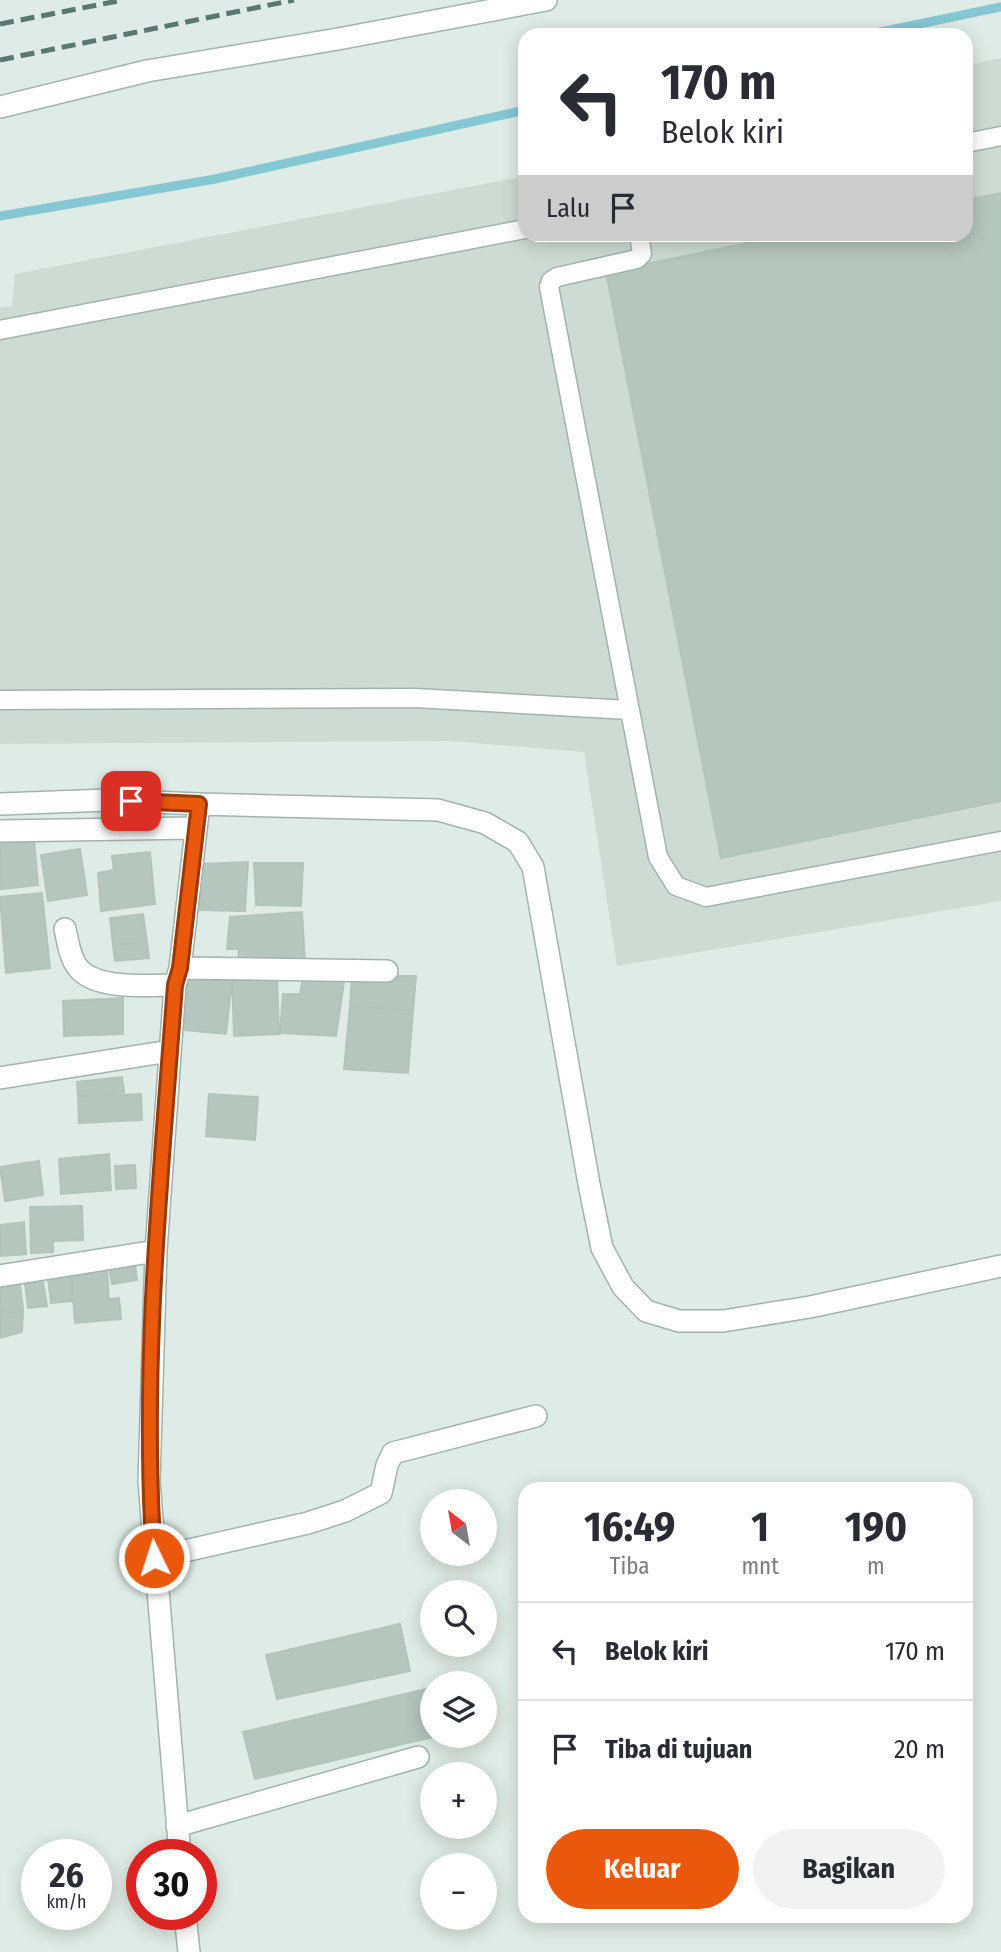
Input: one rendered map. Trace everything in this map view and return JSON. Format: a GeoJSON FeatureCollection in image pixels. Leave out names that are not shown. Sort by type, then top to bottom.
{"type":"FeatureCollection","features":[{"type":"Feature","properties":{"kind":"street"},"geometry":{"type":"LineString","coordinates":[[0,107],[147,71],[546,0]]}},
{"type":"Feature","properties":{"kind":"street"},"geometry":{"type":"LineString","coordinates":[[0,804],[108,800],[438,810],[485,823],[519,842],[533,867],[589,1184],[603,1248],[623,1287],[646,1311],[678,1321],[723,1321],[810,1307],[1001,1266]]}},
{"type":"Feature","properties":{"kind":"street"},"geometry":{"type":"LineString","coordinates":[[178,1839],[149,1482],[156,1251],[170,1051],[199,804]]}},
{"type":"Feature","properties":{"kind":"street"},"geometry":{"type":"LineString","coordinates":[[0,831],[195,828]]}},
{"type":"Feature","properties":{"kind":"street"},"geometry":{"type":"LineString","coordinates":[[65,929],[78,968],[92,979],[129,985],[177,977],[387,971]]}},
{"type":"Feature","properties":{"kind":"street"},"geometry":{"type":"LineString","coordinates":[[0,1079],[170,1051]]}},
{"type":"Feature","properties":{"kind":"street"},"geometry":{"type":"LineString","coordinates":[[0,1276],[156,1251]]}},
{"type":"Feature","properties":{"kind":"street"},"geometry":{"type":"LineString","coordinates":[[154,1558],[308,1523],[345,1511],[381,1493],[387,1465],[393,1453],[536,1416]]}},
{"type":"Feature","properties":{"kind":"street"},"geometry":{"type":"LineString","coordinates":[[177,1825],[418,1756]]}},
{"type":"Feature","properties":{"kind":"street"},"geometry":{"type":"LineString","coordinates":[[187,1930],[189,1952]]}},
{"type":"Feature","properties":{"kind":"lane"},"geometry":{"type":"LineString","coordinates":[[973,142],[1001,136]]}},
{"type":"Feature","properties":{"kind":"lane"},"geometry":{"type":"LineString","coordinates":[[4,330],[518,230]]}},
{"type":"Feature","properties":{"kind":"lane"},"geometry":{"type":"LineString","coordinates":[[640,242],[642,254],[637,259],[557,277],[548,287],[657,857],[676,886],[706,897],[1001,841]]}},
{"type":"Feature","properties":{"kind":"lane"},"geometry":{"type":"LineString","coordinates":[[0,700],[415,698],[629,710]]}},
{"type":"Feature","properties":{"kind":"shaded area"},"geometry":{"type":"Polygon","coordinates":[[[1001,58],[1001,901],[617,966],[584,752],[448,741],[0,744],[0,308],[12,306],[15,274],[518,177],[518,242],[973,242],[973,64],[1001,58]]]}},
{"type":"Feature","properties":{"kind":"building"},"geometry":{"type":"Polygon","coordinates":[[[1001,193],[1001,801],[721,858],[606,272],[753,242],[973,242],[973,199],[1001,193]]]}},
{"type":"Feature","properties":{"kind":"building"},"geometry":{"type":"Polygon","coordinates":[[[34,839],[38,885],[3,889],[0,843],[34,839]]]}},
{"type":"Feature","properties":{"kind":"building"},"geometry":{"type":"Polygon","coordinates":[[[80,849],[87,895],[48,901],[41,855],[80,849]]]}},
{"type":"Feature","properties":{"kind":"building"},"geometry":{"type":"Polygon","coordinates":[[[150,852],[155,904],[101,911],[98,873],[114,870],[112,856],[150,852]]]}},
{"type":"Feature","properties":{"kind":"building"},"geometry":{"type":"Polygon","coordinates":[[[0,853],[3,889],[0,889],[0,853]]]}},
{"type":"Feature","properties":{"kind":"building"},"geometry":{"type":"Polygon","coordinates":[[[248,862],[245,911],[199,910],[201,864],[248,862]]]}},
{"type":"Feature","properties":{"kind":"building"},"geometry":{"type":"Polygon","coordinates":[[[254,863],[303,863],[301,906],[256,905],[254,863]]]}},
{"type":"Feature","properties":{"kind":"building"},"geometry":{"type":"Polygon","coordinates":[[[42,893],[50,968],[6,973],[0,897],[42,893]]]}},
{"type":"Feature","properties":{"kind":"building"},"geometry":{"type":"Polygon","coordinates":[[[302,912],[305,962],[238,962],[239,949],[227,949],[230,917],[302,912]]]}},
{"type":"Feature","properties":{"kind":"building"},"geometry":{"type":"Polygon","coordinates":[[[143,914],[147,942],[113,945],[110,918],[143,914]]]}},
{"type":"Feature","properties":{"kind":"building"},"geometry":{"type":"Polygon","coordinates":[[[147,942],[149,958],[115,961],[113,945],[147,942]]]}},
{"type":"Feature","properties":{"kind":"building"},"geometry":{"type":"Polygon","coordinates":[[[180,975],[232,980],[226,1034],[174,1029],[180,975]]]}},
{"type":"Feature","properties":{"kind":"building"},"geometry":{"type":"Polygon","coordinates":[[[352,976],[416,976],[413,1011],[350,1006],[352,976]]]}},
{"type":"Feature","properties":{"kind":"building"},"geometry":{"type":"Polygon","coordinates":[[[277,977],[279,1034],[234,1036],[232,978],[277,977]]]}},
{"type":"Feature","properties":{"kind":"building"},"geometry":{"type":"Polygon","coordinates":[[[303,978],[344,982],[336,1036],[280,1033],[283,994],[300,994],[303,978]]]}},
{"type":"Feature","properties":{"kind":"building"},"geometry":{"type":"Polygon","coordinates":[[[123,998],[123,1034],[64,1036],[63,1001],[123,998]]]}},
{"type":"Feature","properties":{"kind":"building"},"geometry":{"type":"Polygon","coordinates":[[[350,1006],[413,1011],[408,1073],[344,1069],[350,1006]]]}},
{"type":"Feature","properties":{"kind":"building"},"geometry":{"type":"Polygon","coordinates":[[[122,1077],[124,1092],[78,1096],[77,1082],[122,1077]]]}},
{"type":"Feature","properties":{"kind":"building"},"geometry":{"type":"Polygon","coordinates":[[[141,1094],[142,1120],[79,1123],[78,1096],[141,1094]]]}},
{"type":"Feature","properties":{"kind":"building"},"geometry":{"type":"Polygon","coordinates":[[[209,1094],[258,1097],[255,1140],[206,1136],[209,1094]]]}},
{"type":"Feature","properties":{"kind":"building"},"geometry":{"type":"Polygon","coordinates":[[[109,1154],[111,1190],[61,1194],[59,1159],[109,1154]]]}},
{"type":"Feature","properties":{"kind":"building"},"geometry":{"type":"Polygon","coordinates":[[[39,1161],[43,1195],[5,1201],[0,1167],[39,1161]]]}},
{"type":"Feature","properties":{"kind":"building"},"geometry":{"type":"Polygon","coordinates":[[[135,1165],[136,1188],[116,1189],[115,1166],[135,1165]]]}},
{"type":"Feature","properties":{"kind":"building"},"geometry":{"type":"Polygon","coordinates":[[[82,1206],[83,1240],[53,1241],[53,1252],[31,1253],[30,1207],[82,1206]]]}},
{"type":"Feature","properties":{"kind":"building"},"geometry":{"type":"Polygon","coordinates":[[[24,1222],[26,1254],[0,1256],[0,1225],[24,1222]]]}},
{"type":"Feature","properties":{"kind":"building"},"geometry":{"type":"Polygon","coordinates":[[[135,1264],[137,1280],[112,1284],[109,1267],[135,1264]]]}},
{"type":"Feature","properties":{"kind":"building"},"geometry":{"type":"Polygon","coordinates":[[[107,1269],[109,1299],[119,1298],[121,1319],[75,1323],[71,1272],[107,1269]]]}},
{"type":"Feature","properties":{"kind":"building"},"geometry":{"type":"Polygon","coordinates":[[[70,1276],[72,1301],[51,1303],[48,1279],[70,1276]]]}},
{"type":"Feature","properties":{"kind":"building"},"geometry":{"type":"Polygon","coordinates":[[[43,1282],[47,1306],[28,1308],[25,1284],[43,1282]]]}},
{"type":"Feature","properties":{"kind":"building"},"geometry":{"type":"Polygon","coordinates":[[[20,1285],[23,1309],[0,1313],[0,1288],[20,1285]]]}},
{"type":"Feature","properties":{"kind":"building"},"geometry":{"type":"Polygon","coordinates":[[[23,1311],[22,1332],[0,1338],[0,1314],[23,1311]]]}},
{"type":"Feature","properties":{"kind":"building"},"geometry":{"type":"Polygon","coordinates":[[[400,1624],[410,1671],[277,1699],[266,1655],[400,1624]]]}},
{"type":"Feature","properties":{"kind":"building"},"geometry":{"type":"Polygon","coordinates":[[[420,1690],[420,1740],[255,1779],[243,1732],[420,1690]]]}},
{"type":"Feature","properties":{"kind":"waterway"},"geometry":{"type":"LineString","coordinates":[[900,28],[1001,7]]}},
{"type":"Feature","properties":{"kind":"waterway"},"geometry":{"type":"LineString","coordinates":[[0,216],[215,179],[518,112]]}},
{"type":"Feature","properties":{"kind":"railway"},"geometry":{"type":"LineString","coordinates":[[0,24],[123,0]]}},
{"type":"Feature","properties":{"kind":"railway"},"geometry":{"type":"LineString","coordinates":[[0,60],[294,0]]}},
{"type":"Feature","properties":{"kind":"route"},"geometry":{"type":"LineString","coordinates":[[131,801],[199,804],[180,968],[175,985],[156,1251],[150,1378],[149,1482],[154,1558]]}}]}
